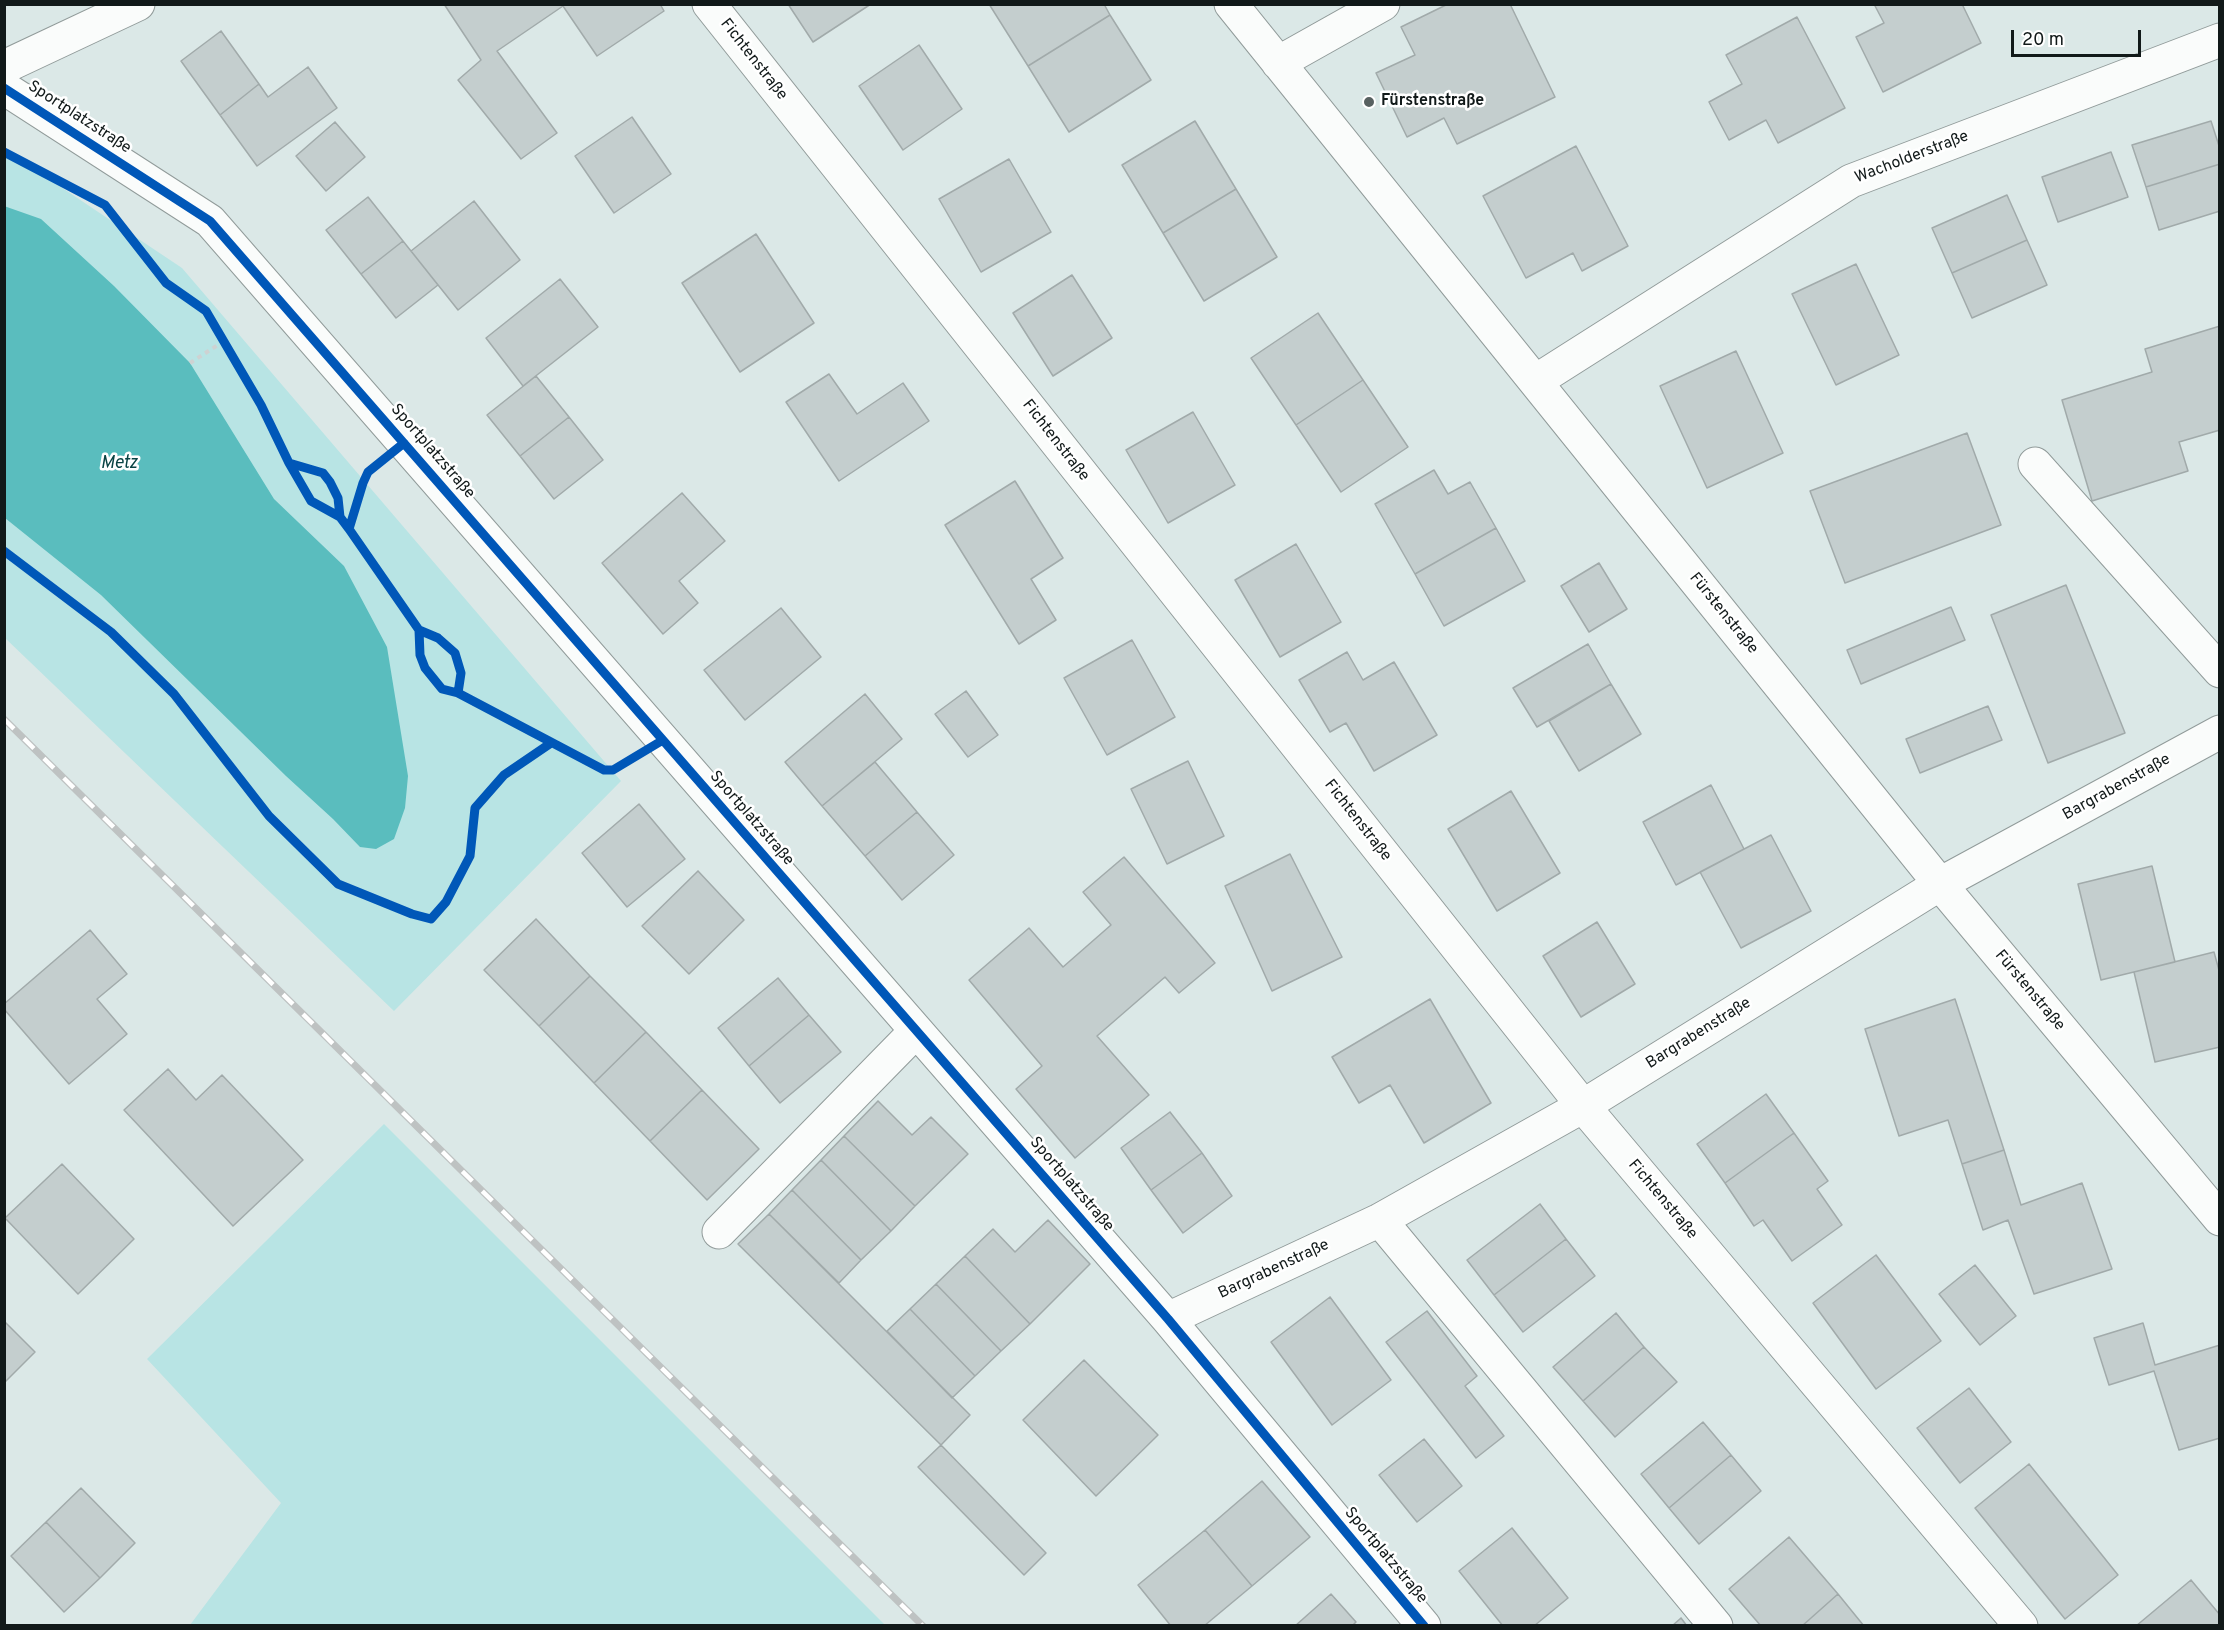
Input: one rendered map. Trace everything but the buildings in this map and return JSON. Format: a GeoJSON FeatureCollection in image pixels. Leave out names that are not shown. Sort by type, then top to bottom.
{"type":"FeatureCollection","features":[{"type":"Feature","properties":{"kind":"street"},"geometry":{"type":"LineString","coordinates":[[4,67],[138,4]]}},
{"type":"Feature","properties":{"kind":"street","name":"Fichtenstraße"},"geometry":{"type":"LineString","coordinates":[[709,4],[1583,1106],[2021,1626]]}},
{"type":"Feature","properties":{"kind":"street","name":"Fürstenstraße"},"geometry":{"type":"LineString","coordinates":[[1231,4],[1940,884],[2220,1219]]}},
{"type":"Feature","properties":{"kind":"street"},"geometry":{"type":"LineString","coordinates":[[1278,63],[1383,4]]}},
{"type":"Feature","properties":{"kind":"street","name":"Wacholderstraße"},"geometry":{"type":"LineString","coordinates":[[1536,381],[1851,181],[2220,40]]}},
{"type":"Feature","properties":{"kind":"street","name":"Sportplatzstraße"},"geometry":{"type":"LineString","coordinates":[[4,88],[210,221],[1168,1319],[1424,1626]]}},
{"type":"Feature","properties":{"kind":"street"},"geometry":{"type":"LineString","coordinates":[[2035,464],[2220,671]]}},
{"type":"Feature","properties":{"kind":"street","name":"Bargrabenstraße"},"geometry":{"type":"LineString","coordinates":[[1168,1319],[1380,1220],[1583,1106],[1940,884],[2220,732]]}},
{"type":"Feature","properties":{"kind":"street"},"geometry":{"type":"LineString","coordinates":[[719,1232],[916,1030]]}},
{"type":"Feature","properties":{"kind":"street"},"geometry":{"type":"LineString","coordinates":[[1380,1220],[1716,1626]]}},
{"type":"Feature","properties":{"kind":"path"},"geometry":{"type":"LineString","coordinates":[[218,331],[229,350]]}},
{"type":"Feature","properties":{"kind":"path"},"geometry":{"type":"LineString","coordinates":[[190,363],[224,341]]}},
{"type":"Feature","properties":{"kind":"shaded area"},"geometry":{"type":"Polygon","coordinates":[[[4,149],[182,268],[621,781],[394,1011],[5,638],[4,149]]]}},
{"type":"Feature","properties":{"kind":"shaded area"},"geometry":{"type":"Polygon","coordinates":[[[384,1124],[885,1625],[190,1625],[281,1503],[147,1359],[384,1124]]]}},
{"type":"Feature","properties":{"kind":"water","name":"Metz"},"geometry":{"type":"Polygon","coordinates":[[[4,206],[41,219],[114,286],[190,363],[274,499],[344,566],[387,647],[408,776],[405,808],[394,839],[376,849],[360,847],[101,595],[5,518],[4,206]]]}},
{"type":"Feature","properties":{"kind":"railway"},"geometry":{"type":"LineString","coordinates":[[4,719],[923,1626]]}},
{"type":"Feature","properties":{"kind":"cycle path"},"geometry":{"type":"LineString","coordinates":[[4,88],[210,221],[1168,1319],[1424,1626]]}},
{"type":"Feature","properties":{"kind":"cycle path"},"geometry":{"type":"LineString","coordinates":[[4,152],[105,205],[166,283],[206,311],[261,405],[289,463],[311,501],[340,517],[419,630],[438,638],[455,653],[461,673],[458,693],[604,770],[613,770],[663,740]]}},
{"type":"Feature","properties":{"kind":"cycle path"},"geometry":{"type":"LineString","coordinates":[[349,529],[368,472],[404,443]]}},
{"type":"Feature","properties":{"kind":"cycle path"},"geometry":{"type":"LineString","coordinates":[[289,463],[323,473],[338,498],[340,517]]}},
{"type":"Feature","properties":{"kind":"cycle path"},"geometry":{"type":"LineString","coordinates":[[4,551],[111,632],[174,694],[269,816],[338,884],[412,914],[431,919],[446,902],[470,856],[475,808],[504,775],[551,743]]}},
{"type":"Feature","properties":{"kind":"cycle path"},"geometry":{"type":"LineString","coordinates":[[419,630],[420,655],[425,668],[442,689],[458,693]]}},
{"type":"Feature","properties":{"kind":"place","name":"Fürstenstraße"},"geometry":{"type":"Point","coordinates":[1369,102]}}]}
